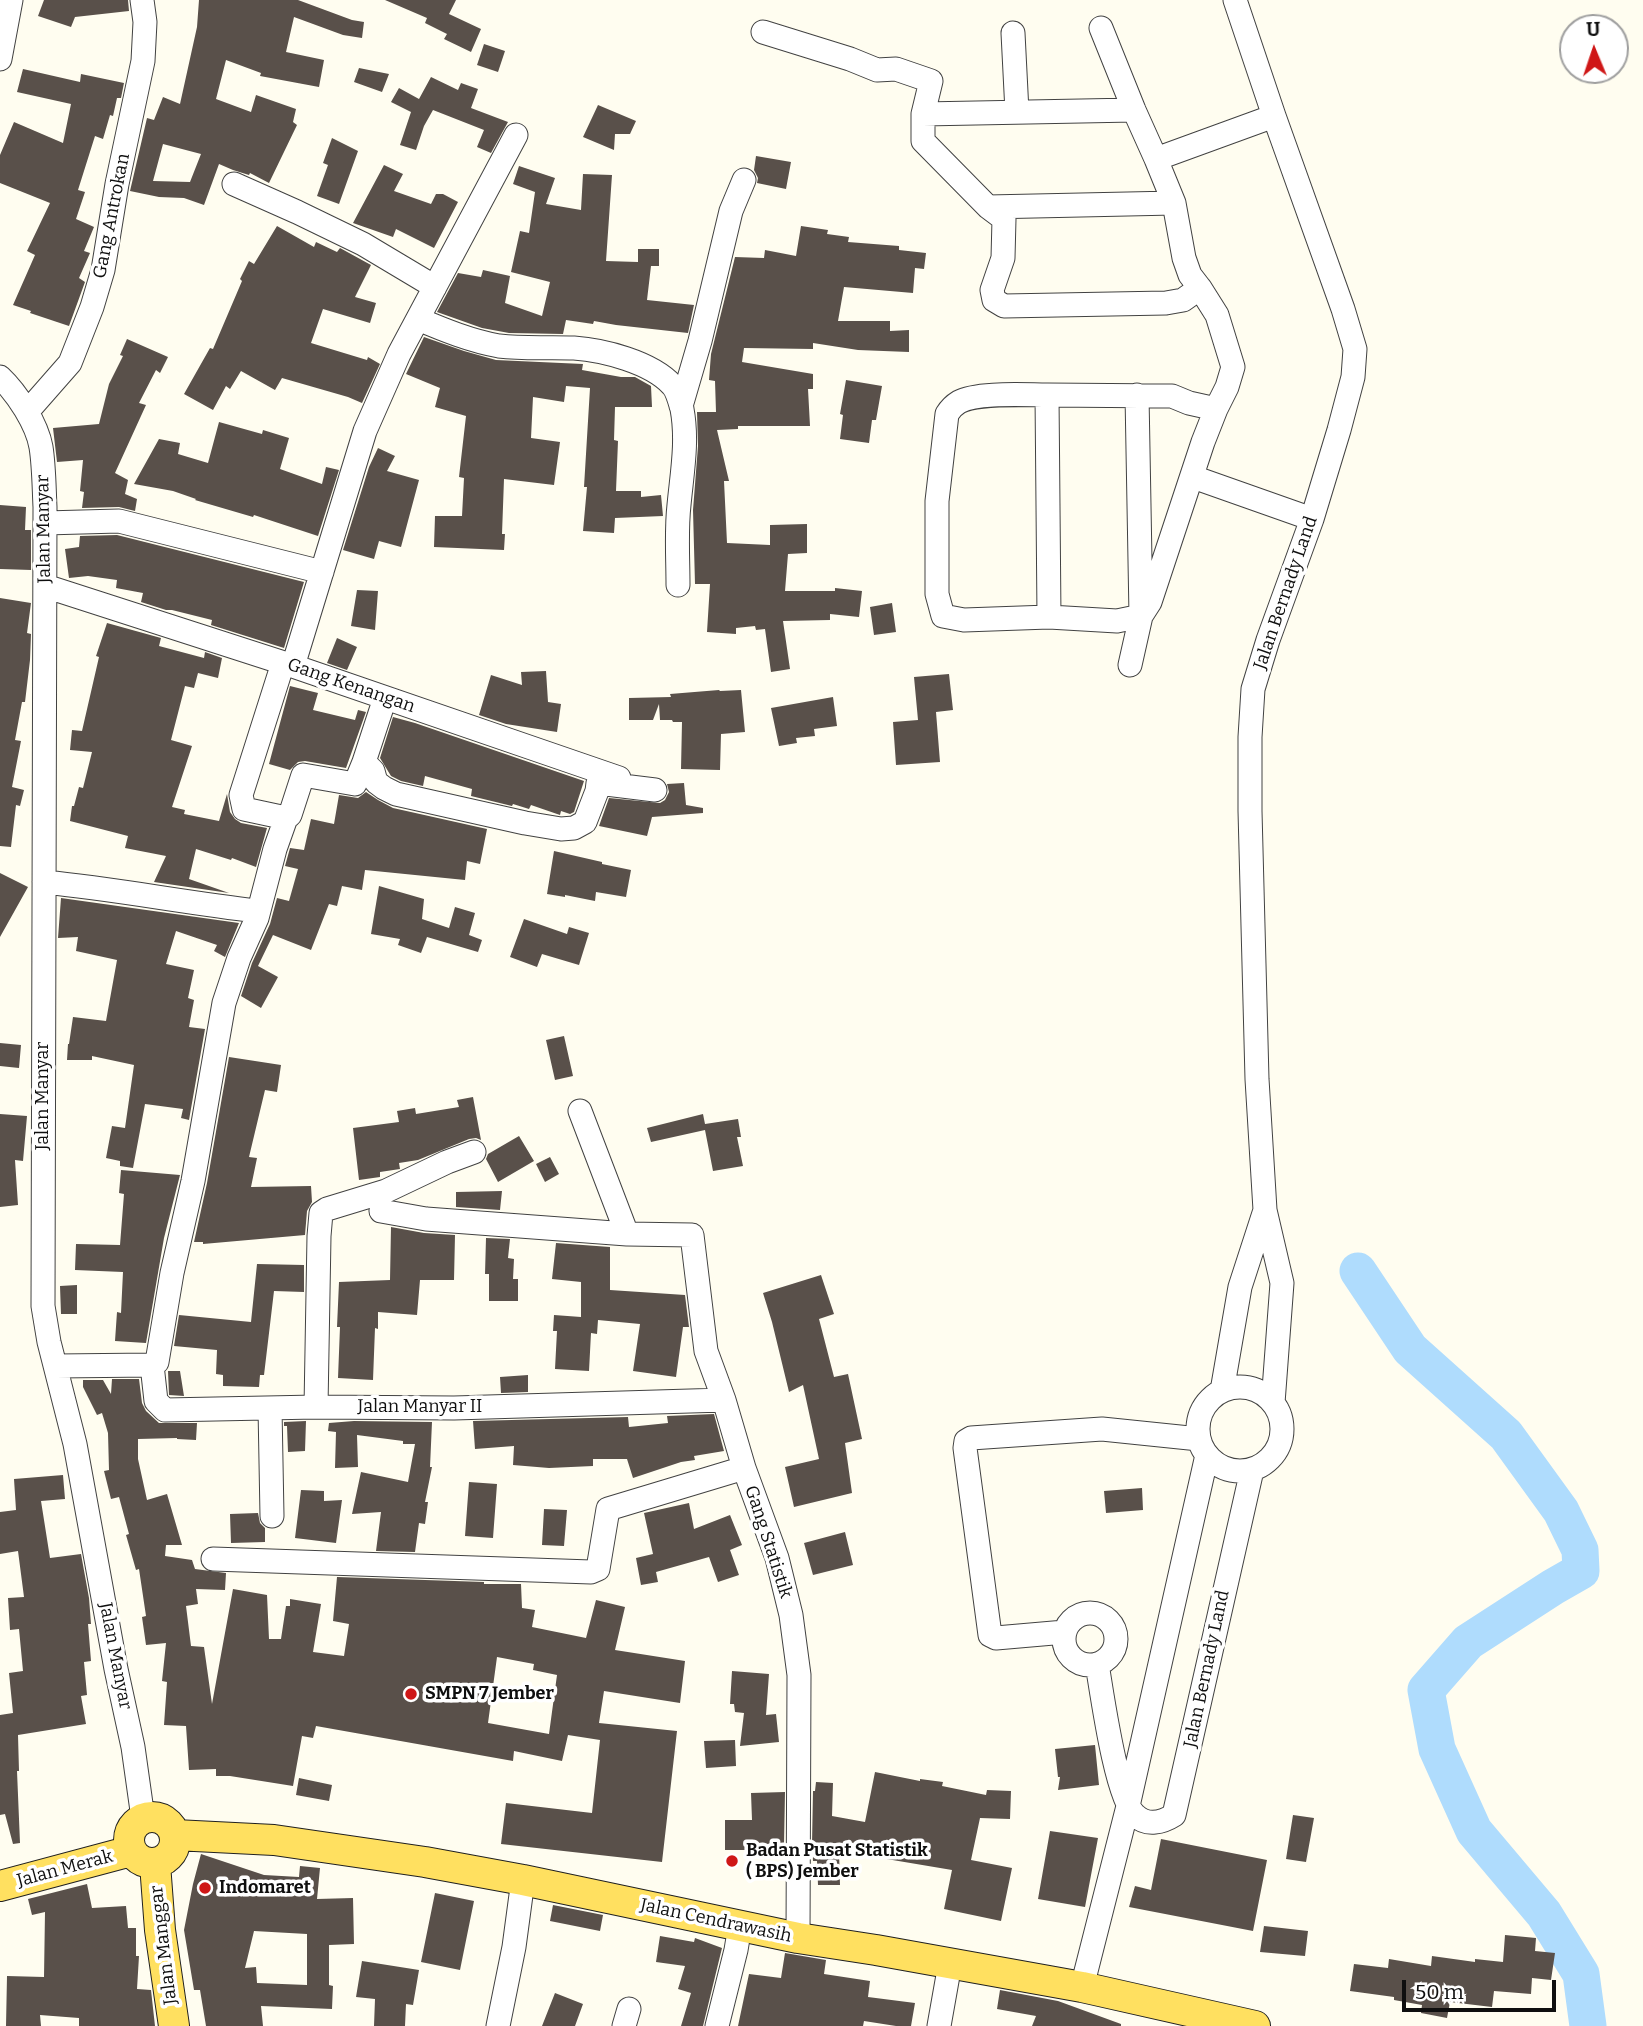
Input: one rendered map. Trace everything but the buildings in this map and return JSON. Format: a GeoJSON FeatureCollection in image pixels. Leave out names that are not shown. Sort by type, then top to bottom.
{"type":"FeatureCollection","features":[{"type":"Feature","properties":{"kind":"main road"},"geometry":{"type":"LineString","coordinates":[[143,1818],[163,1819],[170,1826],[175,1835],[169,1857],[143,1857],[128,1843],[131,1828],[143,1818]]}},
{"type":"Feature","properties":{"kind":"main road","name":"Jalan Cendrawasih"},"geometry":{"type":"LineString","coordinates":[[175,1835],[274,1840],[523,1880],[798,1938],[1082,1987],[1255,2026]]}},
{"type":"Feature","properties":{"kind":"main road","name":"Jalan Merak"},"geometry":{"type":"LineString","coordinates":[[0,1886],[143,1857]]}},
{"type":"Feature","properties":{"kind":"main road","name":"Jalan Manggar"},"geometry":{"type":"LineString","coordinates":[[143,1857],[160,1930],[174,2026]]}},
{"type":"Feature","properties":{"kind":"street"},"geometry":{"type":"LineString","coordinates":[[0,59],[11,0]]}},
{"type":"Feature","properties":{"kind":"street","name":"Gang Antrokan"},"geometry":{"type":"LineString","coordinates":[[27,412],[70,363],[103,270],[117,184],[143,61],[145,22],[142,0]]}},
{"type":"Feature","properties":{"kind":"street","name":"Jalan Bernady Land"},"geometry":{"type":"LineString","coordinates":[[1235,0],[1355,349],[1353,377],[1312,519],[1253,689],[1250,737],[1257,1079],[1265,1210],[1282,1283],[1273,1402]]}},
{"type":"Feature","properties":{"kind":"street"},"geometry":{"type":"LineString","coordinates":[[1101,27],[1174,203],[1184,258],[1190,275],[1217,315],[1233,367],[1203,442],[1150,602],[1141,617],[1117,621],[1049,617],[964,620],[943,616],[937,594],[937,501],[947,414],[952,407],[960,401],[977,397],[1047,395],[1171,396],[1216,409]]}},
{"type":"Feature","properties":{"kind":"street"},"geometry":{"type":"LineString","coordinates":[[763,32],[877,70],[897,69],[931,81],[923,114],[923,141],[988,207],[1004,219],[1003,258],[992,290],[994,300],[1004,306],[1166,303],[1183,300],[1200,288]]}},
{"type":"Feature","properties":{"kind":"street"},"geometry":{"type":"LineString","coordinates":[[1013,33],[1017,112]]}},
{"type":"Feature","properties":{"kind":"street"},"geometry":{"type":"LineString","coordinates":[[923,114],[1134,110]]}},
{"type":"Feature","properties":{"kind":"street"},"geometry":{"type":"LineString","coordinates":[[1156,159],[1274,116]]}},
{"type":"Feature","properties":{"kind":"street"},"geometry":{"type":"LineString","coordinates":[[286,818],[244,809],[241,795],[322,572],[365,431],[400,354],[516,135]]}},
{"type":"Feature","properties":{"kind":"street"},"geometry":{"type":"LineString","coordinates":[[681,406],[700,341],[730,211],[744,180]]}},
{"type":"Feature","properties":{"kind":"street"},"geometry":{"type":"LineString","coordinates":[[234,184],[352,239],[435,287]]}},
{"type":"Feature","properties":{"kind":"street"},"geometry":{"type":"LineString","coordinates":[[988,207],[1174,203]]}},
{"type":"Feature","properties":{"kind":"street"},"geometry":{"type":"LineString","coordinates":[[418,319],[462,337],[497,345],[531,349],[574,348],[609,354],[653,369],[673,386],[681,406],[684,428],[684,460],[678,508],[678,585]]}},
{"type":"Feature","properties":{"kind":"street","name":"Jalan Manyar"},"geometry":{"type":"LineString","coordinates":[[0,377],[27,412],[41,444],[45,523],[43,1306],[75,1444],[133,1747],[143,1818]]}},
{"type":"Feature","properties":{"kind":"street"},"geometry":{"type":"LineString","coordinates":[[1047,395],[1049,617]]}},
{"type":"Feature","properties":{"kind":"street"},"geometry":{"type":"LineString","coordinates":[[1130,665],[1141,617],[1137,396]]}},
{"type":"Feature","properties":{"kind":"street"},"geometry":{"type":"LineString","coordinates":[[1193,477],[1312,519]]}},
{"type":"Feature","properties":{"kind":"street"},"geometry":{"type":"LineString","coordinates":[[45,523],[119,521],[322,572]]}},
{"type":"Feature","properties":{"kind":"street","name":"Gang Kenangan"},"geometry":{"type":"LineString","coordinates":[[45,586],[288,664],[655,790],[597,782],[597,791],[585,822],[574,828],[561,829],[396,794],[376,782],[373,771],[364,762]]}},
{"type":"Feature","properties":{"kind":"street"},"geometry":{"type":"LineString","coordinates":[[56,1366],[152,1365],[157,1362],[225,1003],[258,911],[275,849],[303,775],[355,784],[385,698]]}},
{"type":"Feature","properties":{"kind":"street"},"geometry":{"type":"LineString","coordinates":[[44,882],[110,888],[258,911]]}},
{"type":"Feature","properties":{"kind":"street"},"geometry":{"type":"LineString","coordinates":[[381,1211],[426,1220],[627,1234],[580,1111]]}},
{"type":"Feature","properties":{"kind":"street"},"geometry":{"type":"LineString","coordinates":[[316,1407],[321,1213],[386,1191],[474,1152]]}},
{"type":"Feature","properties":{"kind":"street","name":"Jalan Bernady Land"},"geometry":{"type":"LineString","coordinates":[[1222,1391],[1240,1287],[1265,1210]]}},
{"type":"Feature","properties":{"kind":"street","name":"Gang Statistik"},"geometry":{"type":"LineString","coordinates":[[627,1234],[692,1235],[706,1351],[777,1558],[791,1615],[799,1675],[798,1938]]}},
{"type":"Feature","properties":{"kind":"street","name":"Jalan Manyar II"},"geometry":{"type":"LineString","coordinates":[[152,1365],[156,1401],[165,1410],[453,1408],[724,1400]]}},
{"type":"Feature","properties":{"kind":"street"},"geometry":{"type":"LineString","coordinates":[[1065,1632],[996,1638],[990,1635],[966,1441],[971,1438],[1102,1429],[1203,1447],[1223,1468],[1252,1470],[1271,1458],[1279,1447],[1283,1424],[1279,1412],[1265,1394],[1254,1389],[1231,1387],[1205,1405],[1201,1414],[1198,1427],[1203,1447],[1128,1806],[1082,1987]]}},
{"type":"Feature","properties":{"kind":"street"},"geometry":{"type":"LineString","coordinates":[[270,1408],[272,1516]]}},
{"type":"Feature","properties":{"kind":"street"},"geometry":{"type":"LineString","coordinates":[[213,1559],[591,1572],[598,1569],[608,1509],[744,1468]]}},
{"type":"Feature","properties":{"kind":"street","name":"Jalan Bernady Land"},"geometry":{"type":"LineString","coordinates":[[1128,1806],[1135,1816],[1144,1821],[1162,1823],[1174,1815],[1252,1470]]}},
{"type":"Feature","properties":{"kind":"street"},"geometry":{"type":"LineString","coordinates":[[1083,1614],[1101,1615],[1109,1620],[1114,1628],[1116,1637],[1112,1654],[1097,1664],[1079,1662],[1072,1657],[1064,1641],[1069,1624],[1083,1614]]}},
{"type":"Feature","properties":{"kind":"street"},"geometry":{"type":"LineString","coordinates":[[1097,1664],[1115,1763],[1128,1806]]}},
{"type":"Feature","properties":{"kind":"street"},"geometry":{"type":"LineString","coordinates":[[498,2026],[514,1947],[523,1880]]}},
{"type":"Feature","properties":{"kind":"street"},"geometry":{"type":"LineString","coordinates":[[717,2026],[740,1926]]}},
{"type":"Feature","properties":{"kind":"street"},"geometry":{"type":"LineString","coordinates":[[939,2026],[950,1964]]}},
{"type":"Feature","properties":{"kind":"waterway"},"geometry":{"type":"LineString","coordinates":[[1358,1271],[1410,1349],[1506,1435],[1561,1511],[1580,1550],[1581,1571],[1468,1642],[1426,1690],[1437,1749],[1474,1831],[1544,1914],[1581,1974],[1588,2026]]}},
{"type":"Feature","properties":{"kind":"place","name":"SMPN 7 Jember"},"geometry":{"type":"Point","coordinates":[411,1694]}},
{"type":"Feature","properties":{"kind":"place","name":"Badan Pusat Statistik ( BPS) Jember"},"geometry":{"type":"Point","coordinates":[732,1861]}},
{"type":"Feature","properties":{"kind":"place","name":"Indomaret"},"geometry":{"type":"Point","coordinates":[205,1888]}}]}
